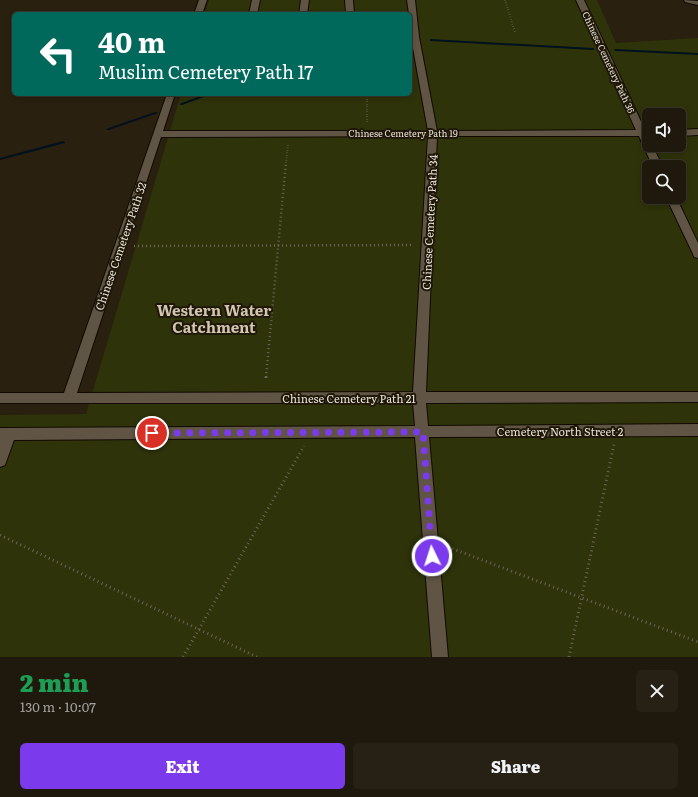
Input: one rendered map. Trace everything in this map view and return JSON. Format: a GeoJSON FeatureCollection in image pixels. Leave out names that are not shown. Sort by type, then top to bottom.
{"type":"FeatureCollection","features":[{"type":"Feature","properties":{"kind":"lane"},"geometry":{"type":"LineString","coordinates":[[199,12],[203,0]]}},
{"type":"Feature","properties":{"kind":"lane"},"geometry":{"type":"LineString","coordinates":[[253,12],[256,0]]}},
{"type":"Feature","properties":{"kind":"lane"},"geometry":{"type":"LineString","coordinates":[[303,12],[304,0]]}},
{"type":"Feature","properties":{"kind":"lane"},"geometry":{"type":"LineString","coordinates":[[349,0],[350,12]]}},
{"type":"Feature","properties":{"kind":"lane","name":"Chinese Cemetery Path 34"},"geometry":{"type":"LineString","coordinates":[[411,0],[433,133],[420,398],[440,657]]}},
{"type":"Feature","properties":{"kind":"lane","name":"Chinese Cemetery Path 36"},"geometry":{"type":"LineString","coordinates":[[580,0],[642,125]]}},
{"type":"Feature","properties":{"kind":"lane"},"geometry":{"type":"LineString","coordinates":[[688,0],[698,3]]}},
{"type":"Feature","properties":{"kind":"lane","name":"Chinese Cemetery Path 32"},"geometry":{"type":"LineString","coordinates":[[69,398],[170,96]]}},
{"type":"Feature","properties":{"kind":"lane"},"geometry":{"type":"LineString","coordinates":[[686,133],[698,132]]}},
{"type":"Feature","properties":{"kind":"lane","name":"Chinese Cemetery Path 19"},"geometry":{"type":"LineString","coordinates":[[158,134],[642,133]]}},
{"type":"Feature","properties":{"kind":"lane"},"geometry":{"type":"LineString","coordinates":[[674,204],[698,254]]}},
{"type":"Feature","properties":{"kind":"lane","name":"Chinese Cemetery Path 21"},"geometry":{"type":"LineString","coordinates":[[0,398],[698,397]]}},
{"type":"Feature","properties":{"kind":"lane","name":"Cemetery North Street 2"},"geometry":{"type":"LineString","coordinates":[[5,434],[698,430]]}},
{"type":"Feature","properties":{"kind":"lane"},"geometry":{"type":"LineString","coordinates":[[0,461],[5,434]]}},
{"type":"Feature","properties":{"kind":"path"},"geometry":{"type":"LineString","coordinates":[[505,0],[515,32]]}},
{"type":"Feature","properties":{"kind":"path"},"geometry":{"type":"LineString","coordinates":[[367,96],[367,128]]}},
{"type":"Feature","properties":{"kind":"path"},"geometry":{"type":"LineString","coordinates":[[266,378],[289,140]]}},
{"type":"Feature","properties":{"kind":"path"},"geometry":{"type":"LineString","coordinates":[[134,246],[420,244]]}},
{"type":"Feature","properties":{"kind":"path"},"geometry":{"type":"LineString","coordinates":[[569,657],[617,431]]}},
{"type":"Feature","properties":{"kind":"path"},"geometry":{"type":"LineString","coordinates":[[183,657],[305,445]]}},
{"type":"Feature","properties":{"kind":"path"},"geometry":{"type":"LineString","coordinates":[[0,535],[257,657]]}},
{"type":"Feature","properties":{"kind":"path"},"geometry":{"type":"LineString","coordinates":[[431,541],[698,642]]}},
{"type":"Feature","properties":{"kind":"green space"},"geometry":{"type":"Polygon","coordinates":[[[209,0],[597,0],[616,43],[698,38],[698,657],[0,657],[0,415],[86,414],[180,96],[412,96],[412,12],[206,12],[209,0]]]}},
{"type":"Feature","properties":{"kind":"waterway"},"geometry":{"type":"LineString","coordinates":[[431,40],[593,49]]}},
{"type":"Feature","properties":{"kind":"waterway"},"geometry":{"type":"LineString","coordinates":[[616,50],[698,54]]}},
{"type":"Feature","properties":{"kind":"waterway"},"geometry":{"type":"LineString","coordinates":[[181,104],[204,96]]}},
{"type":"Feature","properties":{"kind":"waterway"},"geometry":{"type":"LineString","coordinates":[[108,129],[156,113]]}},
{"type":"Feature","properties":{"kind":"waterway"},"geometry":{"type":"LineString","coordinates":[[0,159],[63,142]]}},
{"type":"Feature","properties":{"kind":"district","name":"Western Water Catchment"},"geometry":{"type":"Point","coordinates":[214,318]}},
{"type":"Feature","properties":{"kind":"route"},"geometry":{"type":"LineString","coordinates":[[152,433],[423,432],[432,556]]}}]}
